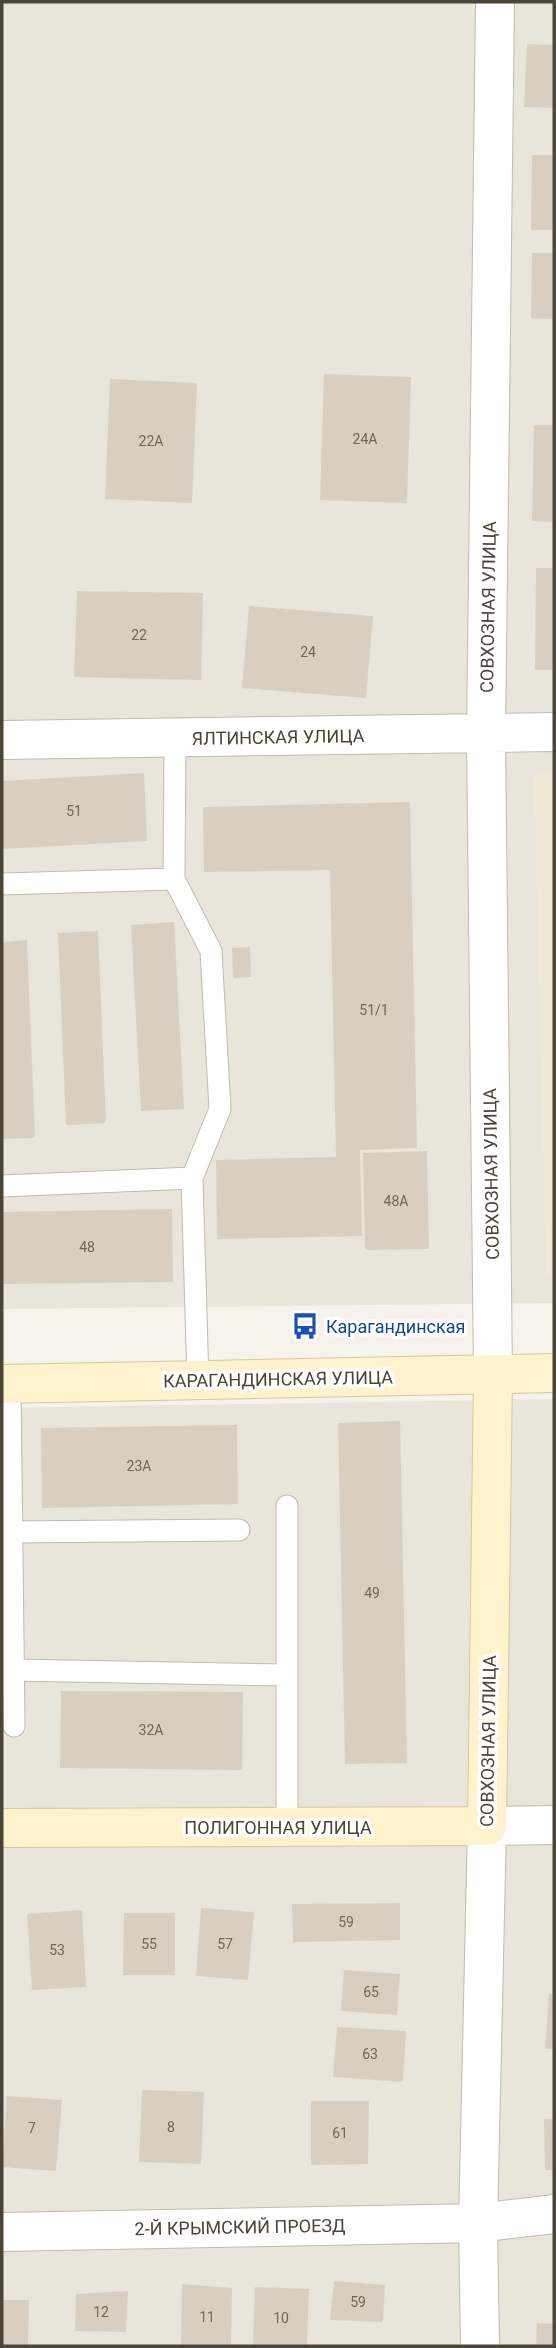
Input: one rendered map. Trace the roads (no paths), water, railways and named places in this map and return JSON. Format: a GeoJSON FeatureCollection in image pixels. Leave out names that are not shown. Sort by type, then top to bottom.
{"type":"FeatureCollection","features":[{"type":"Feature","properties":{"kind":"main road","name":"КАРАГАНДИНСКАЯ УЛИЦА"},"geometry":{"type":"LineString","coordinates":[[6,1384],[554,1373]]}},
{"type":"Feature","properties":{"kind":"main road","name":"СОВХОЗНАЯ УЛИЦА"},"geometry":{"type":"LineString","coordinates":[[487,1826],[493,1375]]}},
{"type":"Feature","properties":{"kind":"main road","name":"ПОЛИГОННАЯ УЛИЦА"},"geometry":{"type":"LineString","coordinates":[[2,1828],[487,1826]]}},
{"type":"Feature","properties":{"kind":"street","name":"СОВХОЗНАЯ УЛИЦА"},"geometry":{"type":"LineString","coordinates":[[493,1375],[486,734],[495,2]]}},
{"type":"Feature","properties":{"kind":"street","name":"ЯЛТИНСКАЯ УЛИЦА"},"geometry":{"type":"LineString","coordinates":[[2,740],[554,732]]}},
{"type":"Feature","properties":{"kind":"street","name":"ПОЛИГОННАЯ УЛИЦА"},"geometry":{"type":"LineString","coordinates":[[487,1826],[554,1825]]}},
{"type":"Feature","properties":{"kind":"street","name":"СОВХОЗНАЯ УЛИЦА"},"geometry":{"type":"LineString","coordinates":[[480,2346],[478,2223],[487,1826]]}},
{"type":"Feature","properties":{"kind":"street","name":"2-Й КРЫМСКИЙ ПРОЕЗД"},"geometry":{"type":"LineString","coordinates":[[2,2232],[478,2223],[554,2214]]}},
{"type":"Feature","properties":{"kind":"lane"},"geometry":{"type":"LineString","coordinates":[[175,738],[174,879],[211,951],[220,1109],[192,1178],[198,1381]]}},
{"type":"Feature","properties":{"kind":"lane"},"geometry":{"type":"LineString","coordinates":[[2,884],[174,879]]}},
{"type":"Feature","properties":{"kind":"lane"},"geometry":{"type":"LineString","coordinates":[[2,1186],[192,1178]]}},
{"type":"Feature","properties":{"kind":"lane"},"geometry":{"type":"LineString","coordinates":[[6,1384],[14,1726]]}},
{"type":"Feature","properties":{"kind":"lane"},"geometry":{"type":"LineString","coordinates":[[287,1506],[287,1828]]}},
{"type":"Feature","properties":{"kind":"lane"},"geometry":{"type":"LineString","coordinates":[[11,1532],[239,1530]]}},
{"type":"Feature","properties":{"kind":"lane"},"geometry":{"type":"LineString","coordinates":[[13,1670],[287,1675]]}},
{"type":"Feature","properties":{"kind":"place","name":"Карагандинская"},"geometry":{"type":"Point","coordinates":[305,1326]}}]}
